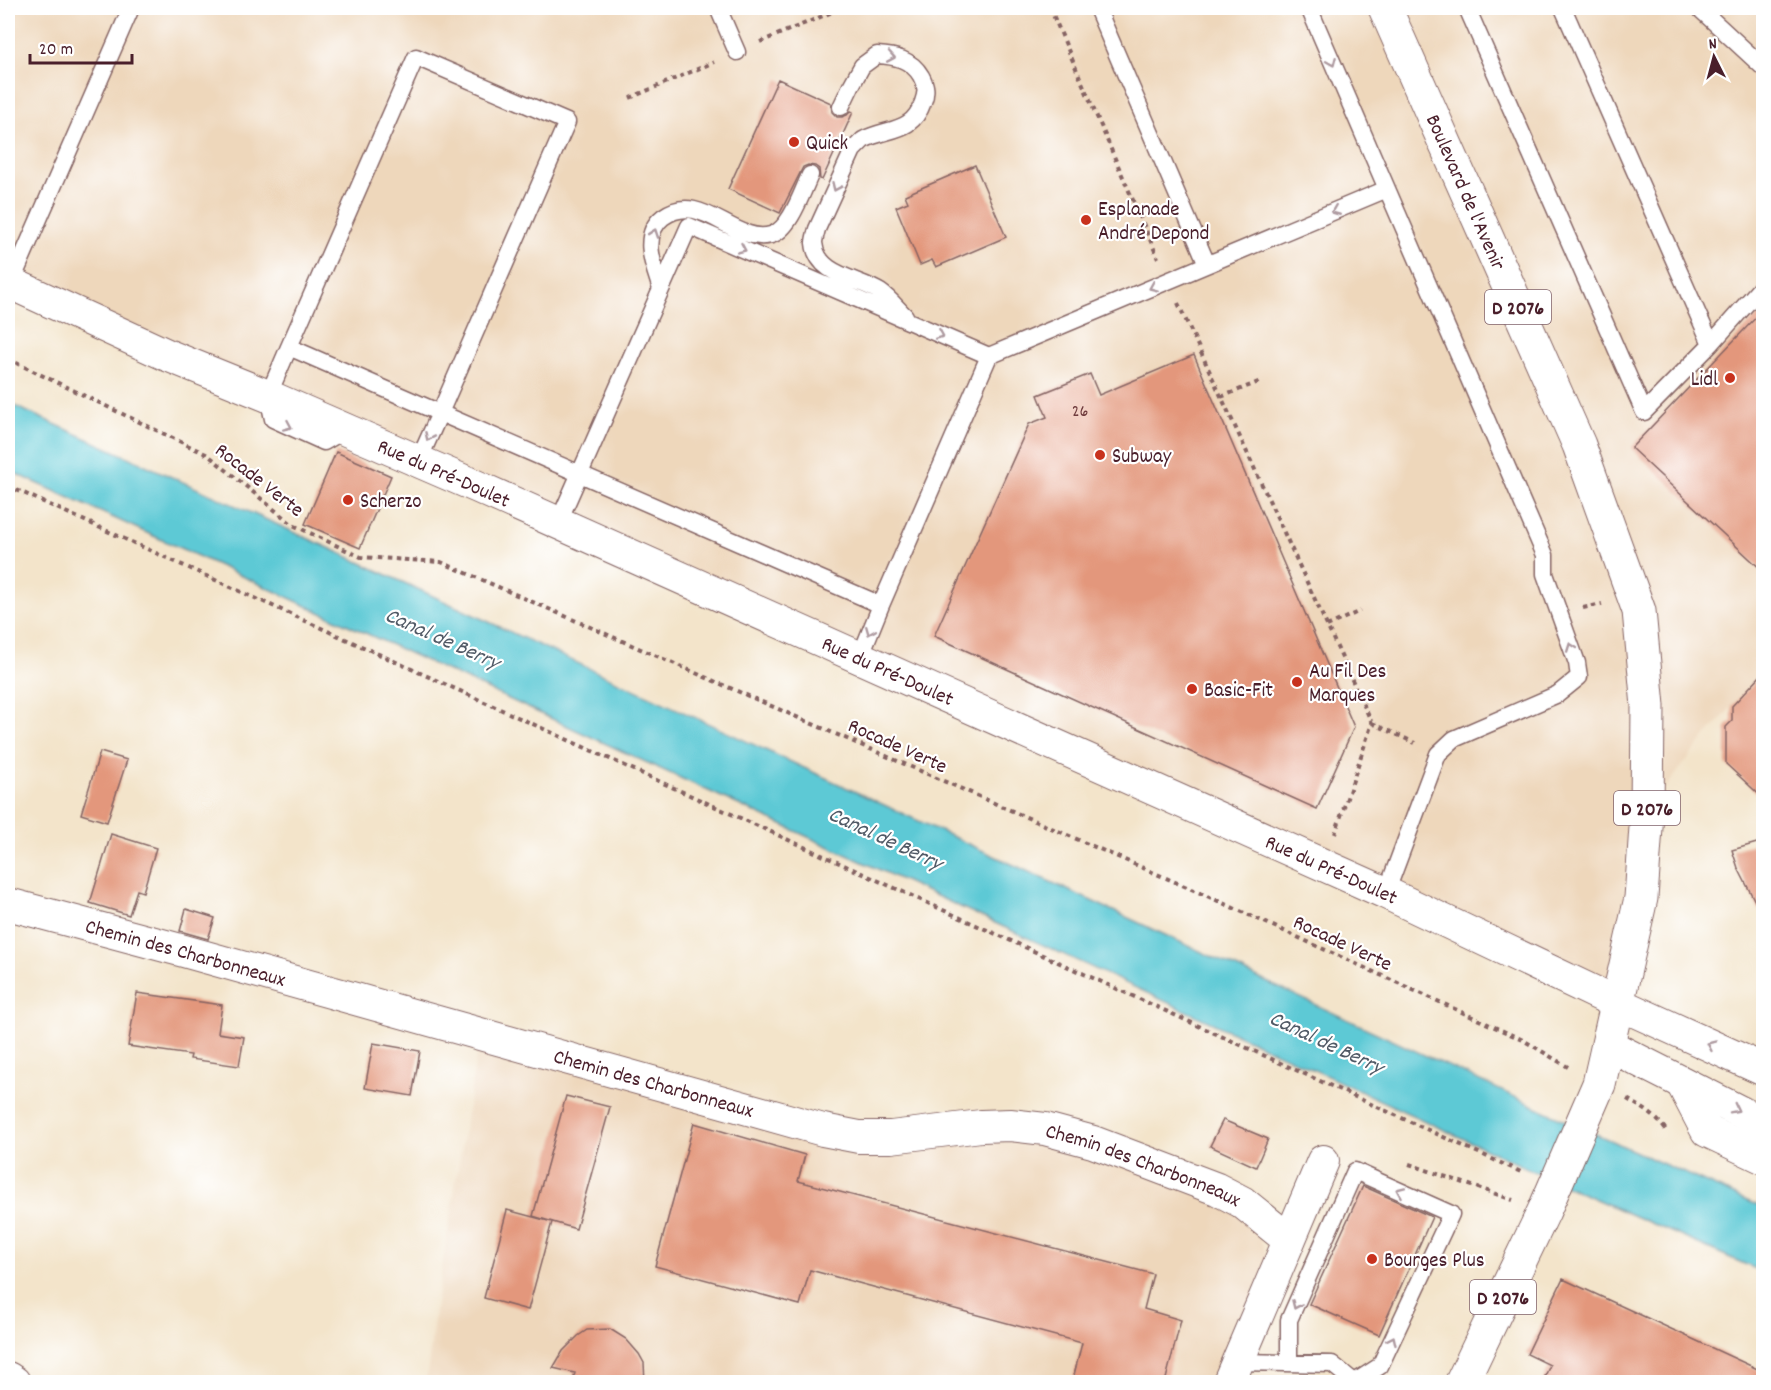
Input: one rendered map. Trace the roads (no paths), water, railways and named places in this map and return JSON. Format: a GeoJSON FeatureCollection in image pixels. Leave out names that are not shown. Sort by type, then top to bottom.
{"type":"FeatureCollection","features":[{"type":"Feature","properties":{"kind":"main road","name":"Boulevard de l'Avenir"},"geometry":{"type":"LineString","coordinates":[[1385,8],[1579,445],[1637,604],[1648,706],[1647,813],[1641,898],[1617,1003]]}},
{"type":"Feature","properties":{"kind":"main road","name":"D 2076"},"geometry":{"type":"LineString","coordinates":[[1462,1383],[1549,1199],[1599,1084],[1617,1003]]}},
{"type":"Feature","properties":{"kind":"street","name":"Rue du Pré-Doulet"},"geometry":{"type":"LineString","coordinates":[[9,283],[167,355],[478,487],[1324,865],[1764,1070]]}},
{"type":"Feature","properties":{"kind":"street","name":"Chemin des Charbonneaux"},"geometry":{"type":"LineString","coordinates":[[8,904],[824,1130],[859,1137],[891,1137],[981,1126],[1010,1125],[1045,1129],[1093,1142],[1217,1189],[1242,1202],[1289,1240]]}},
{"type":"Feature","properties":{"kind":"street"},"geometry":{"type":"LineString","coordinates":[[1608,1045],[1764,1124]]}},
{"type":"Feature","properties":{"kind":"street"},"geometry":{"type":"LineString","coordinates":[[1682,1083],[1707,1131],[1764,1158]]}},
{"type":"Feature","properties":{"kind":"street"},"geometry":{"type":"LineString","coordinates":[[1234,1372],[1323,1161]]}},
{"type":"Feature","properties":{"kind":"street"},"geometry":{"type":"LineString","coordinates":[[8,1378],[14,1383]]}},
{"type":"Feature","properties":{"kind":"lane"},"geometry":{"type":"LineString","coordinates":[[9,283],[131,8]]}},
{"type":"Feature","properties":{"kind":"lane"},"geometry":{"type":"LineString","coordinates":[[718,8],[737,52]]}},
{"type":"Feature","properties":{"kind":"lane"},"geometry":{"type":"LineString","coordinates":[[1097,8],[1207,264]]}},
{"type":"Feature","properties":{"kind":"lane"},"geometry":{"type":"LineString","coordinates":[[1309,8],[1545,555],[1545,574],[1577,663],[1579,677],[1558,694],[1454,739],[1438,754],[1386,893]]}},
{"type":"Feature","properties":{"kind":"lane"},"geometry":{"type":"LineString","coordinates":[[1467,8],[1644,412],[1711,344],[1764,284]]}},
{"type":"Feature","properties":{"kind":"lane"},"geometry":{"type":"LineString","coordinates":[[1563,8],[1711,344]]}},
{"type":"Feature","properties":{"kind":"lane"},"geometry":{"type":"LineString","coordinates":[[1699,8],[1764,68]]}},
{"type":"Feature","properties":{"kind":"lane"},"geometry":{"type":"LineString","coordinates":[[841,107],[862,66],[877,55],[894,56],[907,61],[920,75],[927,90],[914,121],[863,141],[853,150],[817,229],[814,243],[819,256],[828,267],[838,274],[880,292],[912,323]]}},
{"type":"Feature","properties":{"kind":"lane"},"geometry":{"type":"LineString","coordinates":[[268,396],[416,57],[567,123],[418,462]]}},
{"type":"Feature","properties":{"kind":"lane"},"geometry":{"type":"LineString","coordinates":[[661,289],[650,255],[651,236],[659,220],[671,211],[686,208],[703,212],[748,233],[760,236],[772,235],[783,228],[790,218],[810,175]]}},
{"type":"Feature","properties":{"kind":"lane"},"geometry":{"type":"LineString","coordinates":[[860,657],[989,356],[1387,189]]}},
{"type":"Feature","properties":{"kind":"lane"},"geometry":{"type":"LineString","coordinates":[[558,524],[688,226],[989,356]]}},
{"type":"Feature","properties":{"kind":"lane"},"geometry":{"type":"LineString","coordinates":[[289,347],[881,605]]}},
{"type":"Feature","properties":{"kind":"lane"},"geometry":{"type":"LineString","coordinates":[[1234,1372],[1289,1362],[1332,1364],[1354,1383],[1380,1366],[1451,1214],[1355,1171],[1289,1320],[1289,1362]]}},
{"type":"Feature","properties":{"kind":"water","name":"Canal de Berry"},"geometry":{"type":"Polygon","coordinates":[[[8,403],[329,548],[1571,1123],[1763,1208],[1763,1272],[1577,1191],[8,470],[8,403]]]}},
{"type":"Feature","properties":{"kind":"place","name":"Quick"},"geometry":{"type":"Point","coordinates":[794,142]}},
{"type":"Feature","properties":{"kind":"place","name":"Esplanade André Depond"},"geometry":{"type":"Point","coordinates":[1086,220]}},
{"type":"Feature","properties":{"kind":"place","name":"Lidl"},"geometry":{"type":"Point","coordinates":[1730,378]}},
{"type":"Feature","properties":{"kind":"place","name":"Subway"},"geometry":{"type":"Point","coordinates":[1100,455]}},
{"type":"Feature","properties":{"kind":"place","name":"Scherzo"},"geometry":{"type":"Point","coordinates":[348,500]}},
{"type":"Feature","properties":{"kind":"place","name":"Au Fil Des Marques"},"geometry":{"type":"Point","coordinates":[1297,682]}},
{"type":"Feature","properties":{"kind":"place","name":"Basic-Fit"},"geometry":{"type":"Point","coordinates":[1192,689]}},
{"type":"Feature","properties":{"kind":"place","name":"Bourges Plus"},"geometry":{"type":"Point","coordinates":[1372,1259]}}]}
